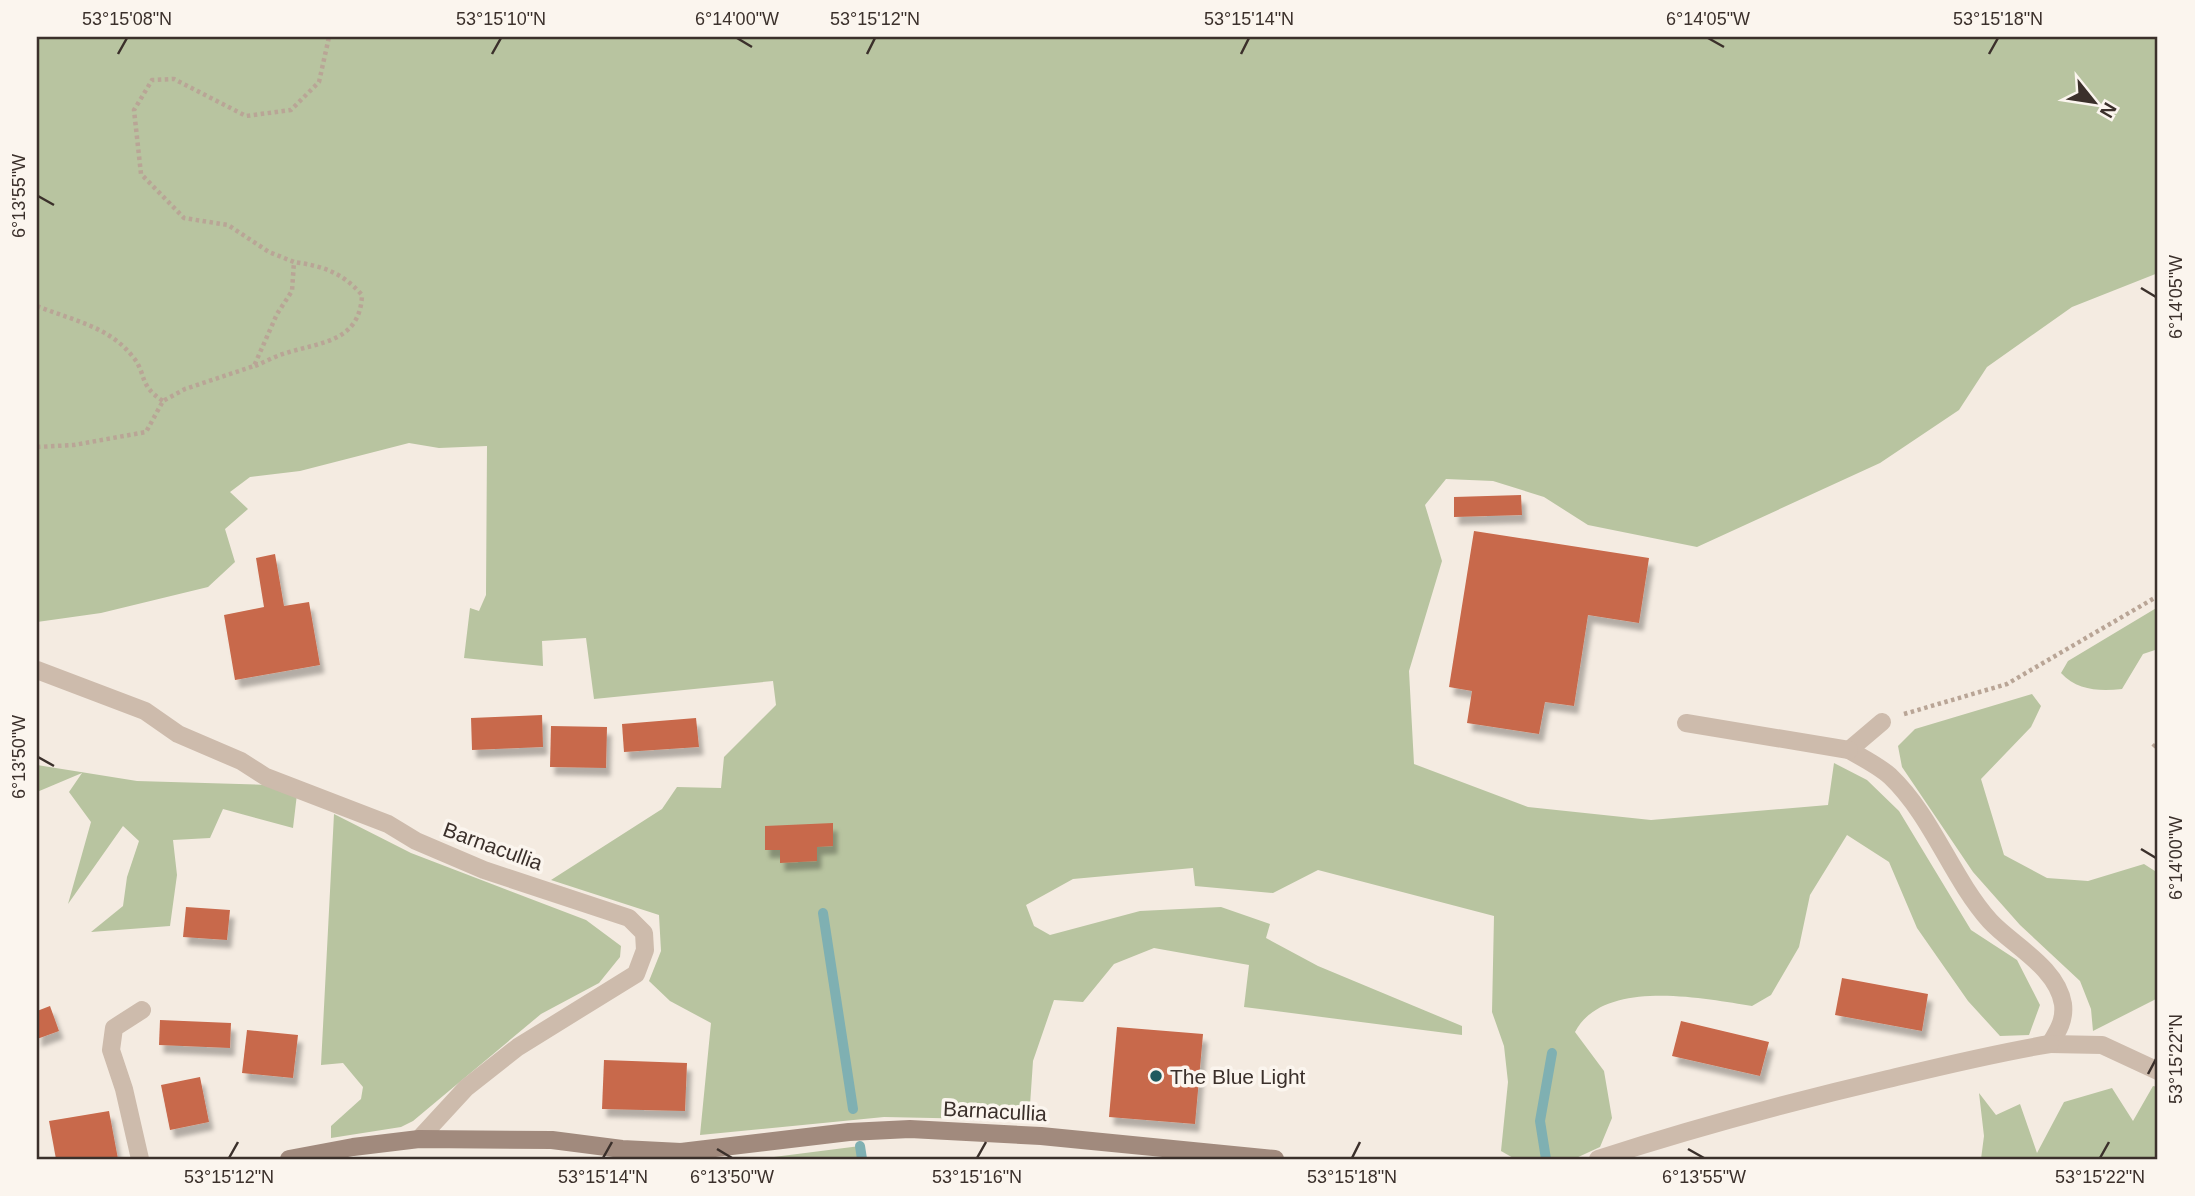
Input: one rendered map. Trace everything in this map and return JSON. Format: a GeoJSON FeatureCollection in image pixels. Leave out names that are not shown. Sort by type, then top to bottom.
{"type":"FeatureCollection","features":[{"type":"Feature","properties":{"kind":"street","name":"Barnacullia"},"geometry":{"type":"LineString","coordinates":[[37,670],[145,711],[178,734],[241,761],[301,793],[388,824],[416,841],[484,870],[629,918],[644,933],[645,950],[636,974],[518,1047],[466,1088],[419,1139]]}},
{"type":"Feature","properties":{"kind":"street"},"geometry":{"type":"LineString","coordinates":[[1849,750],[1882,722]]}},
{"type":"Feature","properties":{"kind":"street"},"geometry":{"type":"LineString","coordinates":[[1686,723],[1849,750],[1889,775],[1918,808],[1962,885],[1992,923],[2042,965],[2063,1002],[2062,1025],[2050,1044]]}},
{"type":"Feature","properties":{"kind":"street"},"geometry":{"type":"LineString","coordinates":[[140,1159],[124,1089],[111,1050],[114,1028],[142,1010]]}},
{"type":"Feature","properties":{"kind":"street"},"geometry":{"type":"LineString","coordinates":[[1598,1159],[1688,1129],[1978,1055],[2050,1044],[2102,1045],[2158,1071]]}},
{"type":"Feature","properties":{"kind":"street","name":"Barnacullia"},"geometry":{"type":"LineString","coordinates":[[289,1159],[353,1147],[419,1139],[552,1140],[622,1149],[681,1152],[849,1132],[910,1129],[1041,1136],[1275,1159]]}},
{"type":"Feature","properties":{"kind":"path"},"geometry":{"type":"LineString","coordinates":[[37,447],[74,445],[146,432],[163,401],[185,390],[286,353],[314,348],[355,324],[362,312],[362,295],[349,281],[319,265],[294,262],[269,252],[228,225],[184,218],[141,174],[134,110],[152,80],[174,79],[246,116],[291,110],[319,82],[329,37]]}},
{"type":"Feature","properties":{"kind":"path"},"geometry":{"type":"LineString","coordinates":[[254,366],[277,314],[292,290],[294,262]]}},
{"type":"Feature","properties":{"kind":"path"},"geometry":{"type":"LineString","coordinates":[[37,306],[114,336],[136,359],[149,393],[163,401]]}},
{"type":"Feature","properties":{"kind":"path"},"geometry":{"type":"LineString","coordinates":[[1882,722],[2007,684],[2158,596]]}},
{"type":"Feature","properties":{"kind":"path"},"geometry":{"type":"LineString","coordinates":[[2153,747],[2158,742]]}},
{"type":"Feature","properties":{"kind":"green space"},"geometry":{"type":"Polygon","coordinates":[[[37,37],[2158,37],[2158,273],[2072,307],[1987,367],[1959,410],[1880,463],[1697,547],[1588,525],[1544,497],[1493,481],[1446,479],[1425,505],[1442,561],[1409,671],[1414,764],[1528,807],[1651,820],[1828,805],[1834,763],[1867,780],[1899,811],[1971,930],[2017,960],[2040,1005],[2029,1035],[2000,1036],[1968,1001],[1917,928],[1889,862],[1847,835],[1810,895],[1799,947],[1771,995],[1752,1006],[1682,996],[1630,998],[1608,1004],[1589,1015],[1575,1032],[1604,1071],[1612,1118],[1600,1147],[1574,1159],[1515,1159],[1501,1151],[1508,1082],[1504,1046],[1492,1012],[1494,916],[1318,870],[1273,893],[1195,886],[1193,868],[1073,879],[1026,905],[1034,926],[1050,935],[1140,911],[1221,907],[1270,924],[1266,938],[1318,966],[1462,1026],[1462,1035],[1244,1007],[1249,965],[1154,948],[1114,964],[1083,1002],[1054,1000],[1033,1061],[1029,1120],[884,1117],[700,1135],[711,1023],[670,1001],[649,981],[661,951],[659,915],[551,880],[662,809],[677,787],[721,788],[724,757],[776,705],[773,681],[594,699],[586,638],[542,641],[543,666],[464,658],[470,608],[479,611],[486,595],[487,446],[439,448],[409,443],[300,471],[250,477],[230,492],[248,509],[225,529],[235,562],[208,587],[101,613],[37,622],[37,37]]]}},
{"type":"Feature","properties":{"kind":"green space"},"geometry":{"type":"Polygon","coordinates":[[[2158,607],[2158,649],[2143,654],[2122,689],[2097,690],[2074,683],[2061,673],[2068,661],[2158,607]]]}},
{"type":"Feature","properties":{"kind":"green space"},"geometry":{"type":"Polygon","coordinates":[[[2032,694],[2041,706],[2031,727],[1981,779],[2004,855],[2047,878],[2088,881],[2144,864],[2158,873],[2158,998],[2093,1031],[2091,1009],[2080,981],[2020,925],[1973,872],[1902,767],[1898,746],[1915,729],[2032,694]]]}},
{"type":"Feature","properties":{"kind":"green space"},"geometry":{"type":"Polygon","coordinates":[[[37,765],[137,781],[269,785],[297,794],[293,828],[223,809],[210,838],[173,840],[177,875],[170,926],[91,932],[123,906],[127,877],[139,841],[123,826],[68,904],[91,822],[69,792],[82,773],[37,792],[37,765]]]}},
{"type":"Feature","properties":{"kind":"green space"},"geometry":{"type":"Polygon","coordinates":[[[334,814],[411,853],[586,920],[621,946],[620,957],[599,983],[541,1014],[413,1121],[401,1127],[331,1138],[331,1126],[361,1099],[363,1087],[343,1063],[321,1065],[334,814]]]}},
{"type":"Feature","properties":{"kind":"green space"},"geometry":{"type":"Polygon","coordinates":[[[2153,1086],[2158,1087],[2158,1159],[1981,1159],[1984,1136],[1979,1093],[1996,1115],[2020,1104],[2037,1153],[2064,1102],[2112,1088],[2133,1121],[2153,1086]]]}},
{"type":"Feature","properties":{"kind":"green space"},"geometry":{"type":"Polygon","coordinates":[[[860,1146],[861,1159],[758,1159],[860,1146]]]}},
{"type":"Feature","properties":{"kind":"building"},"geometry":{"type":"Polygon","coordinates":[[[1521,495],[1522,515],[1454,517],[1454,497],[1521,495]]]}},
{"type":"Feature","properties":{"kind":"building"},"geometry":{"type":"Polygon","coordinates":[[[1474,531],[1649,558],[1639,623],[1588,615],[1574,706],[1545,702],[1539,734],[1467,723],[1472,691],[1449,687],[1474,531]]]}},
{"type":"Feature","properties":{"kind":"building"},"geometry":{"type":"Polygon","coordinates":[[[275,554],[284,606],[309,602],[320,665],[235,680],[224,615],[264,607],[256,558],[275,554]]]}},
{"type":"Feature","properties":{"kind":"building"},"geometry":{"type":"Polygon","coordinates":[[[542,715],[543,747],[472,750],[471,718],[542,715]]]}},
{"type":"Feature","properties":{"kind":"building"},"geometry":{"type":"Polygon","coordinates":[[[696,718],[699,747],[624,752],[622,724],[696,718]]]}},
{"type":"Feature","properties":{"kind":"building"},"geometry":{"type":"Polygon","coordinates":[[[551,726],[607,727],[606,768],[550,767],[551,726]]]}},
{"type":"Feature","properties":{"kind":"building"},"geometry":{"type":"Polygon","coordinates":[[[833,823],[833,846],[817,847],[817,861],[780,863],[780,850],[765,850],[765,826],[833,823]]]}},
{"type":"Feature","properties":{"kind":"building"},"geometry":{"type":"Polygon","coordinates":[[[186,907],[230,910],[227,940],[183,937],[186,907]]]}},
{"type":"Feature","properties":{"kind":"building"},"geometry":{"type":"Polygon","coordinates":[[[1842,978],[1928,994],[1922,1031],[1835,1015],[1842,978]]]}},
{"type":"Feature","properties":{"kind":"building"},"geometry":{"type":"Polygon","coordinates":[[[50,1006],[59,1031],[37,1039],[37,1011],[50,1006]]]}},
{"type":"Feature","properties":{"kind":"building"},"geometry":{"type":"Polygon","coordinates":[[[160,1020],[231,1023],[230,1048],[159,1045],[160,1020]]]}},
{"type":"Feature","properties":{"kind":"building"},"geometry":{"type":"Polygon","coordinates":[[[1681,1021],[1769,1042],[1760,1076],[1672,1056],[1681,1021]]]}},
{"type":"Feature","properties":{"kind":"building","name":"The Blue Light"},"geometry":{"type":"Polygon","coordinates":[[[1117,1027],[1203,1034],[1195,1124],[1109,1117],[1117,1027]]]}},
{"type":"Feature","properties":{"kind":"building"},"geometry":{"type":"Polygon","coordinates":[[[247,1030],[298,1035],[293,1078],[242,1073],[247,1030]]]}},
{"type":"Feature","properties":{"kind":"building"},"geometry":{"type":"Polygon","coordinates":[[[604,1060],[687,1063],[685,1111],[602,1109],[604,1060]]]}},
{"type":"Feature","properties":{"kind":"building"},"geometry":{"type":"Polygon","coordinates":[[[200,1077],[209,1122],[170,1130],[161,1085],[200,1077]]]}},
{"type":"Feature","properties":{"kind":"building"},"geometry":{"type":"Polygon","coordinates":[[[109,1111],[118,1159],[56,1159],[49,1121],[109,1111]]]}},
{"type":"Feature","properties":{"kind":"waterway"},"geometry":{"type":"LineString","coordinates":[[823,913],[853,1109]]}},
{"type":"Feature","properties":{"kind":"waterway"},"geometry":{"type":"LineString","coordinates":[[1546,1159],[1540,1121],[1552,1053]]}},
{"type":"Feature","properties":{"kind":"waterway"},"geometry":{"type":"LineString","coordinates":[[860,1146],[862,1159]]}},
{"type":"Feature","properties":{"kind":"place","name":"The Blue Light"},"geometry":{"type":"Point","coordinates":[1156,1076]}}]}
